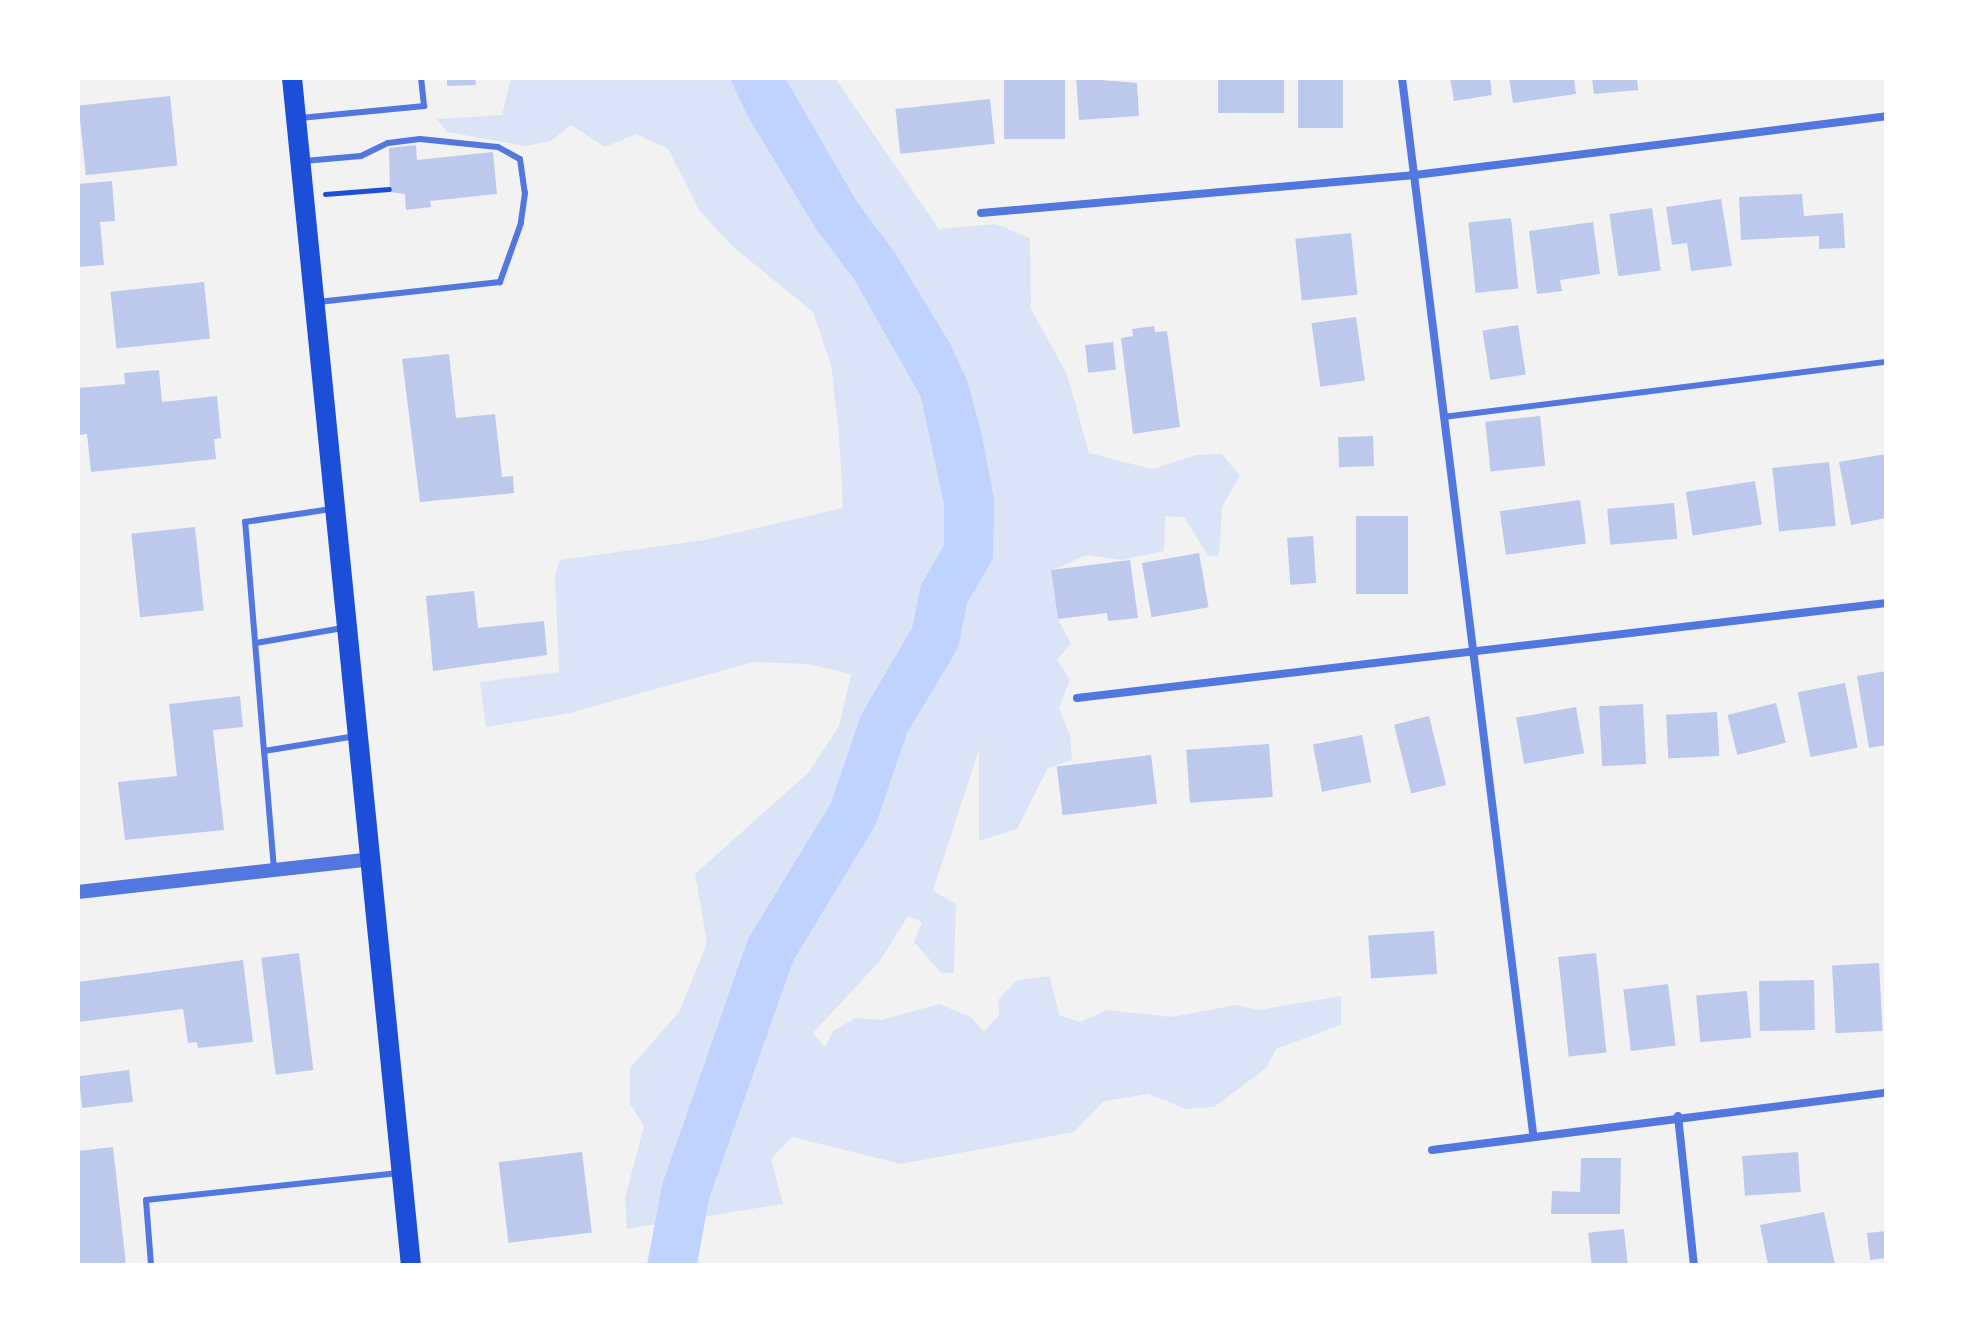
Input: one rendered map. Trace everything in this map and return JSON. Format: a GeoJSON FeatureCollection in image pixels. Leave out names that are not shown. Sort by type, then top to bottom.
{"type":"FeatureCollection","features":[{"type":"Feature","properties":{"kind":"main road"},"geometry":{"type":"LineString","coordinates":[[292,78],[411,1265]]}},
{"type":"Feature","properties":{"kind":"street"},"geometry":{"type":"LineString","coordinates":[[1402,78],[1533,1133]]}},
{"type":"Feature","properties":{"kind":"street"},"geometry":{"type":"LineString","coordinates":[[981,213],[1415,175],[1886,116]]}},
{"type":"Feature","properties":{"kind":"street"},"geometry":{"type":"LineString","coordinates":[[1077,698],[1471,649],[1886,603]]}},
{"type":"Feature","properties":{"kind":"street"},"geometry":{"type":"LineString","coordinates":[[78,892],[370,859]]}},
{"type":"Feature","properties":{"kind":"street"},"geometry":{"type":"LineString","coordinates":[[1432,1150],[1533,1133],[1886,1093]]}},
{"type":"Feature","properties":{"kind":"street"},"geometry":{"type":"LineString","coordinates":[[1678,1116],[1694,1265]]}},
{"type":"Feature","properties":{"kind":"lane"},"geometry":{"type":"LineString","coordinates":[[296,119],[424,106],[421,78]]}},
{"type":"Feature","properties":{"kind":"lane"},"geometry":{"type":"LineString","coordinates":[[301,161],[361,156],[388,143],[420,139],[498,147],[520,159],[525,193],[521,223],[500,282],[314,302]]}},
{"type":"Feature","properties":{"kind":"lane"},"geometry":{"type":"LineString","coordinates":[[1443,417],[1886,362]]}},
{"type":"Feature","properties":{"kind":"lane"},"geometry":{"type":"LineString","coordinates":[[274,869],[245,522],[335,508]]}},
{"type":"Feature","properties":{"kind":"lane"},"geometry":{"type":"LineString","coordinates":[[256,643],[346,628]]}},
{"type":"Feature","properties":{"kind":"lane"},"geometry":{"type":"LineString","coordinates":[[264,751],[357,735]]}},
{"type":"Feature","properties":{"kind":"lane"},"geometry":{"type":"LineString","coordinates":[[151,1265],[146,1200],[401,1173]]}},
{"type":"Feature","properties":{"kind":"path"},"geometry":{"type":"LineString","coordinates":[[304,196],[389,189]]}},
{"type":"Feature","properties":{"kind":"shaded area"},"geometry":{"type":"Polygon","coordinates":[[[511,78],[835,78],[939,229],[996,224],[1030,238],[1031,309],[1067,374],[1089,453],[1152,469],[1196,455],[1222,454],[1240,476],[1222,507],[1219,555],[1209,557],[1184,517],[1165,516],[1164,551],[1121,560],[1087,555],[1052,570],[1058,619],[1071,644],[1057,659],[1070,680],[1059,708],[1070,735],[1072,760],[1048,768],[1017,829],[979,841],[979,749],[933,891],[956,904],[954,973],[941,973],[914,942],[922,922],[908,916],[879,962],[813,1033],[825,1047],[833,1031],[855,1018],[881,1020],[939,1004],[971,1017],[984,1032],[999,1015],[998,1000],[1017,980],[1050,976],[1059,1015],[1080,1022],[1107,1010],[1171,1017],[1236,1005],[1259,1010],[1341,996],[1341,1025],[1276,1049],[1266,1068],[1214,1107],[1186,1109],[1148,1094],[1104,1101],[1074,1132],[901,1164],[792,1137],[771,1159],[783,1204],[627,1229],[625,1198],[644,1126],[630,1104],[630,1068],[679,1012],[707,943],[695,874],[809,772],[839,726],[851,674],[807,664],[753,662],[566,714],[486,727],[480,682],[559,672],[555,575],[560,560],[704,540],[843,508],[839,434],[831,365],[813,312],[732,246],[699,210],[668,149],[636,134],[605,147],[571,125],[551,141],[526,146],[447,132],[437,119],[502,115],[511,78]]]}},
{"type":"Feature","properties":{"kind":"water"},"geometry":{"type":"Polygon","coordinates":[[[730,78],[785,78],[857,202],[895,253],[949,342],[967,380],[982,435],[994,500],[993,559],[967,603],[958,648],[907,733],[876,824],[793,961],[709,1199],[697,1265],[647,1265],[662,1185],[748,939],[831,803],[861,715],[912,628],[921,585],[944,545],[944,505],[921,397],[854,279],[816,229],[747,115],[730,78]]]}},
{"type":"Feature","properties":{"kind":"building"},"geometry":{"type":"Polygon","coordinates":[[[447,78],[475,78],[476,85],[447,86],[447,78]]]}},
{"type":"Feature","properties":{"kind":"building"},"geometry":{"type":"Polygon","coordinates":[[[1004,78],[1065,78],[1065,139],[1004,139],[1004,78]]]}},
{"type":"Feature","properties":{"kind":"building"},"geometry":{"type":"Polygon","coordinates":[[[1076,78],[1137,83],[1139,116],[1079,120],[1076,78]]]}},
{"type":"Feature","properties":{"kind":"building"},"geometry":{"type":"Polygon","coordinates":[[[1218,78],[1284,78],[1284,113],[1218,113],[1218,78]]]}},
{"type":"Feature","properties":{"kind":"building"},"geometry":{"type":"Polygon","coordinates":[[[1298,78],[1343,78],[1343,128],[1298,128],[1298,78]]]}},
{"type":"Feature","properties":{"kind":"building"},"geometry":{"type":"Polygon","coordinates":[[[1450,78],[1490,78],[1492,95],[1454,101],[1450,78]]]}},
{"type":"Feature","properties":{"kind":"building"},"geometry":{"type":"Polygon","coordinates":[[[1509,78],[1574,78],[1576,94],[1513,103],[1509,78]]]}},
{"type":"Feature","properties":{"kind":"building"},"geometry":{"type":"Polygon","coordinates":[[[1592,78],[1637,78],[1638,90],[1594,94],[1592,78]]]}},
{"type":"Feature","properties":{"kind":"building"},"geometry":{"type":"Polygon","coordinates":[[[170,96],[177,166],[86,175],[79,106],[170,96]]]}},
{"type":"Feature","properties":{"kind":"building"},"geometry":{"type":"Polygon","coordinates":[[[990,99],[995,144],[900,154],[896,109],[990,99]]]}},
{"type":"Feature","properties":{"kind":"building"},"geometry":{"type":"Polygon","coordinates":[[[416,145],[417,160],[493,152],[497,194],[430,201],[431,207],[406,210],[405,194],[390,192],[389,148],[416,145]]]}},
{"type":"Feature","properties":{"kind":"building"},"geometry":{"type":"Polygon","coordinates":[[[112,181],[115,221],[100,222],[104,265],[78,267],[78,184],[112,181]]]}},
{"type":"Feature","properties":{"kind":"building"},"geometry":{"type":"Polygon","coordinates":[[[1802,194],[1804,216],[1843,213],[1845,248],[1819,249],[1819,236],[1741,240],[1739,197],[1802,194]]]}},
{"type":"Feature","properties":{"kind":"building"},"geometry":{"type":"Polygon","coordinates":[[[1721,199],[1732,266],[1691,271],[1687,243],[1672,245],[1666,207],[1721,199]]]}},
{"type":"Feature","properties":{"kind":"building"},"geometry":{"type":"Polygon","coordinates":[[[1652,208],[1661,270],[1618,276],[1609,214],[1652,208]]]}},
{"type":"Feature","properties":{"kind":"building"},"geometry":{"type":"Polygon","coordinates":[[[1511,218],[1518,289],[1476,293],[1468,222],[1511,218]]]}},
{"type":"Feature","properties":{"kind":"building"},"geometry":{"type":"Polygon","coordinates":[[[1593,222],[1600,274],[1560,280],[1562,291],[1537,294],[1529,231],[1593,222]]]}},
{"type":"Feature","properties":{"kind":"building"},"geometry":{"type":"Polygon","coordinates":[[[1351,233],[1357,295],[1302,301],[1295,239],[1351,233]]]}},
{"type":"Feature","properties":{"kind":"building"},"geometry":{"type":"Polygon","coordinates":[[[204,282],[210,339],[116,349],[111,292],[204,282]]]}},
{"type":"Feature","properties":{"kind":"building"},"geometry":{"type":"Polygon","coordinates":[[[1356,317],[1365,380],[1320,387],[1311,323],[1356,317]]]}},
{"type":"Feature","properties":{"kind":"building"},"geometry":{"type":"Polygon","coordinates":[[[1518,325],[1526,374],[1490,380],[1482,331],[1518,325]]]}},
{"type":"Feature","properties":{"kind":"building"},"geometry":{"type":"Polygon","coordinates":[[[1154,326],[1155,332],[1167,331],[1180,427],[1133,434],[1121,338],[1133,336],[1132,329],[1154,326]]]}},
{"type":"Feature","properties":{"kind":"building"},"geometry":{"type":"Polygon","coordinates":[[[1113,342],[1116,370],[1088,373],[1085,345],[1113,342]]]}},
{"type":"Feature","properties":{"kind":"building"},"geometry":{"type":"Polygon","coordinates":[[[449,354],[456,418],[495,414],[502,477],[513,476],[514,493],[420,502],[402,359],[449,354]]]}},
{"type":"Feature","properties":{"kind":"building"},"geometry":{"type":"Polygon","coordinates":[[[159,370],[162,402],[217,396],[221,438],[214,439],[216,459],[91,472],[87,434],[80,435],[78,388],[125,384],[124,373],[159,370]]]}},
{"type":"Feature","properties":{"kind":"building"},"geometry":{"type":"Polygon","coordinates":[[[1540,416],[1545,466],[1491,471],[1485,422],[1540,416]]]}},
{"type":"Feature","properties":{"kind":"building"},"geometry":{"type":"Polygon","coordinates":[[[1373,436],[1374,466],[1339,467],[1338,437],[1373,436]]]}},
{"type":"Feature","properties":{"kind":"building"},"geometry":{"type":"Polygon","coordinates":[[[1886,454],[1886,518],[1851,525],[1839,462],[1886,454]]]}},
{"type":"Feature","properties":{"kind":"building"},"geometry":{"type":"Polygon","coordinates":[[[1829,462],[1836,526],[1779,532],[1772,468],[1829,462]]]}},
{"type":"Feature","properties":{"kind":"building"},"geometry":{"type":"Polygon","coordinates":[[[1755,481],[1762,524],[1693,535],[1686,492],[1755,481]]]}},
{"type":"Feature","properties":{"kind":"building"},"geometry":{"type":"Polygon","coordinates":[[[1580,500],[1586,544],[1506,555],[1500,511],[1580,500]]]}},
{"type":"Feature","properties":{"kind":"building"},"geometry":{"type":"Polygon","coordinates":[[[1674,503],[1677,539],[1610,545],[1607,509],[1674,503]]]}},
{"type":"Feature","properties":{"kind":"building"},"geometry":{"type":"Polygon","coordinates":[[[1356,516],[1408,516],[1408,594],[1356,594],[1356,516]]]}},
{"type":"Feature","properties":{"kind":"building"},"geometry":{"type":"Polygon","coordinates":[[[195,527],[204,611],[140,617],[131,534],[195,527]]]}},
{"type":"Feature","properties":{"kind":"building"},"geometry":{"type":"Polygon","coordinates":[[[1313,536],[1316,583],[1290,585],[1287,538],[1313,536]]]}},
{"type":"Feature","properties":{"kind":"building"},"geometry":{"type":"Polygon","coordinates":[[[1199,553],[1209,607],[1151,617],[1142,563],[1199,553]]]}},
{"type":"Feature","properties":{"kind":"building"},"geometry":{"type":"Polygon","coordinates":[[[1130,560],[1138,618],[1108,621],[1107,613],[1058,619],[1051,570],[1130,560]]]}},
{"type":"Feature","properties":{"kind":"building"},"geometry":{"type":"Polygon","coordinates":[[[474,591],[478,628],[544,621],[547,655],[433,671],[426,596],[474,591]]]}},
{"type":"Feature","properties":{"kind":"building"},"geometry":{"type":"Polygon","coordinates":[[[1886,671],[1886,745],[1869,748],[1857,676],[1886,671]]]}},
{"type":"Feature","properties":{"kind":"building"},"geometry":{"type":"Polygon","coordinates":[[[1845,683],[1858,748],[1810,757],[1798,692],[1845,683]]]}},
{"type":"Feature","properties":{"kind":"building"},"geometry":{"type":"Polygon","coordinates":[[[240,696],[243,727],[213,730],[224,830],[125,840],[118,782],[177,776],[169,704],[240,696]]]}},
{"type":"Feature","properties":{"kind":"building"},"geometry":{"type":"Polygon","coordinates":[[[1776,703],[1786,743],[1737,755],[1727,715],[1776,703]]]}},
{"type":"Feature","properties":{"kind":"building"},"geometry":{"type":"Polygon","coordinates":[[[1643,704],[1646,764],[1602,766],[1599,706],[1643,704]]]}},
{"type":"Feature","properties":{"kind":"building"},"geometry":{"type":"Polygon","coordinates":[[[1576,707],[1584,753],[1524,764],[1516,718],[1576,707]]]}},
{"type":"Feature","properties":{"kind":"building"},"geometry":{"type":"Polygon","coordinates":[[[1717,712],[1719,756],[1668,759],[1666,715],[1717,712]]]}},
{"type":"Feature","properties":{"kind":"building"},"geometry":{"type":"Polygon","coordinates":[[[1429,716],[1446,785],[1411,794],[1394,725],[1429,716]]]}},
{"type":"Feature","properties":{"kind":"building"},"geometry":{"type":"Polygon","coordinates":[[[1362,735],[1371,782],[1322,792],[1313,745],[1362,735]]]}},
{"type":"Feature","properties":{"kind":"building"},"geometry":{"type":"Polygon","coordinates":[[[1269,744],[1273,797],[1190,803],[1186,750],[1269,744]]]}},
{"type":"Feature","properties":{"kind":"building"},"geometry":{"type":"Polygon","coordinates":[[[1151,755],[1157,804],[1063,815],[1057,767],[1151,755]]]}},
{"type":"Feature","properties":{"kind":"building"},"geometry":{"type":"Polygon","coordinates":[[[1434,931],[1437,974],[1371,978],[1368,936],[1434,931]]]}},
{"type":"Feature","properties":{"kind":"building"},"geometry":{"type":"Polygon","coordinates":[[[299,953],[313,1070],[276,1075],[261,958],[299,953]]]}},
{"type":"Feature","properties":{"kind":"building"},"geometry":{"type":"Polygon","coordinates":[[[1596,953],[1606,1052],[1569,1056],[1558,957],[1596,953]]]}},
{"type":"Feature","properties":{"kind":"building"},"geometry":{"type":"Polygon","coordinates":[[[243,960],[253,1042],[198,1048],[197,1042],[188,1043],[183,1009],[78,1022],[78,982],[243,960]]]}},
{"type":"Feature","properties":{"kind":"building"},"geometry":{"type":"Polygon","coordinates":[[[1879,963],[1883,1031],[1836,1033],[1832,965],[1879,963]]]}},
{"type":"Feature","properties":{"kind":"building"},"geometry":{"type":"Polygon","coordinates":[[[1814,980],[1815,1030],[1760,1031],[1759,981],[1814,980]]]}},
{"type":"Feature","properties":{"kind":"building"},"geometry":{"type":"Polygon","coordinates":[[[1668,984],[1676,1046],[1631,1051],[1623,989],[1668,984]]]}},
{"type":"Feature","properties":{"kind":"building"},"geometry":{"type":"Polygon","coordinates":[[[1747,991],[1751,1038],[1700,1042],[1696,995],[1747,991]]]}},
{"type":"Feature","properties":{"kind":"building"},"geometry":{"type":"Polygon","coordinates":[[[129,1070],[133,1102],[82,1108],[78,1076],[129,1070]]]}},
{"type":"Feature","properties":{"kind":"building"},"geometry":{"type":"Polygon","coordinates":[[[113,1147],[126,1265],[78,1265],[78,1151],[113,1147]]]}},
{"type":"Feature","properties":{"kind":"building"},"geometry":{"type":"Polygon","coordinates":[[[582,1152],[592,1232],[508,1243],[499,1162],[582,1152]]]}},
{"type":"Feature","properties":{"kind":"building"},"geometry":{"type":"Polygon","coordinates":[[[1798,1152],[1801,1192],[1745,1196],[1742,1156],[1798,1152]]]}},
{"type":"Feature","properties":{"kind":"building"},"geometry":{"type":"Polygon","coordinates":[[[1581,1158],[1621,1158],[1620,1214],[1551,1214],[1552,1191],[1580,1192],[1581,1158]]]}},
{"type":"Feature","properties":{"kind":"building"},"geometry":{"type":"Polygon","coordinates":[[[1824,1212],[1835,1265],[1768,1265],[1760,1225],[1824,1212]]]}},
{"type":"Feature","properties":{"kind":"building"},"geometry":{"type":"Polygon","coordinates":[[[1624,1229],[1628,1265],[1592,1265],[1588,1233],[1624,1229]]]}},
{"type":"Feature","properties":{"kind":"building"},"geometry":{"type":"Polygon","coordinates":[[[1886,1231],[1886,1258],[1870,1260],[1867,1233],[1886,1231]]]}}]}
